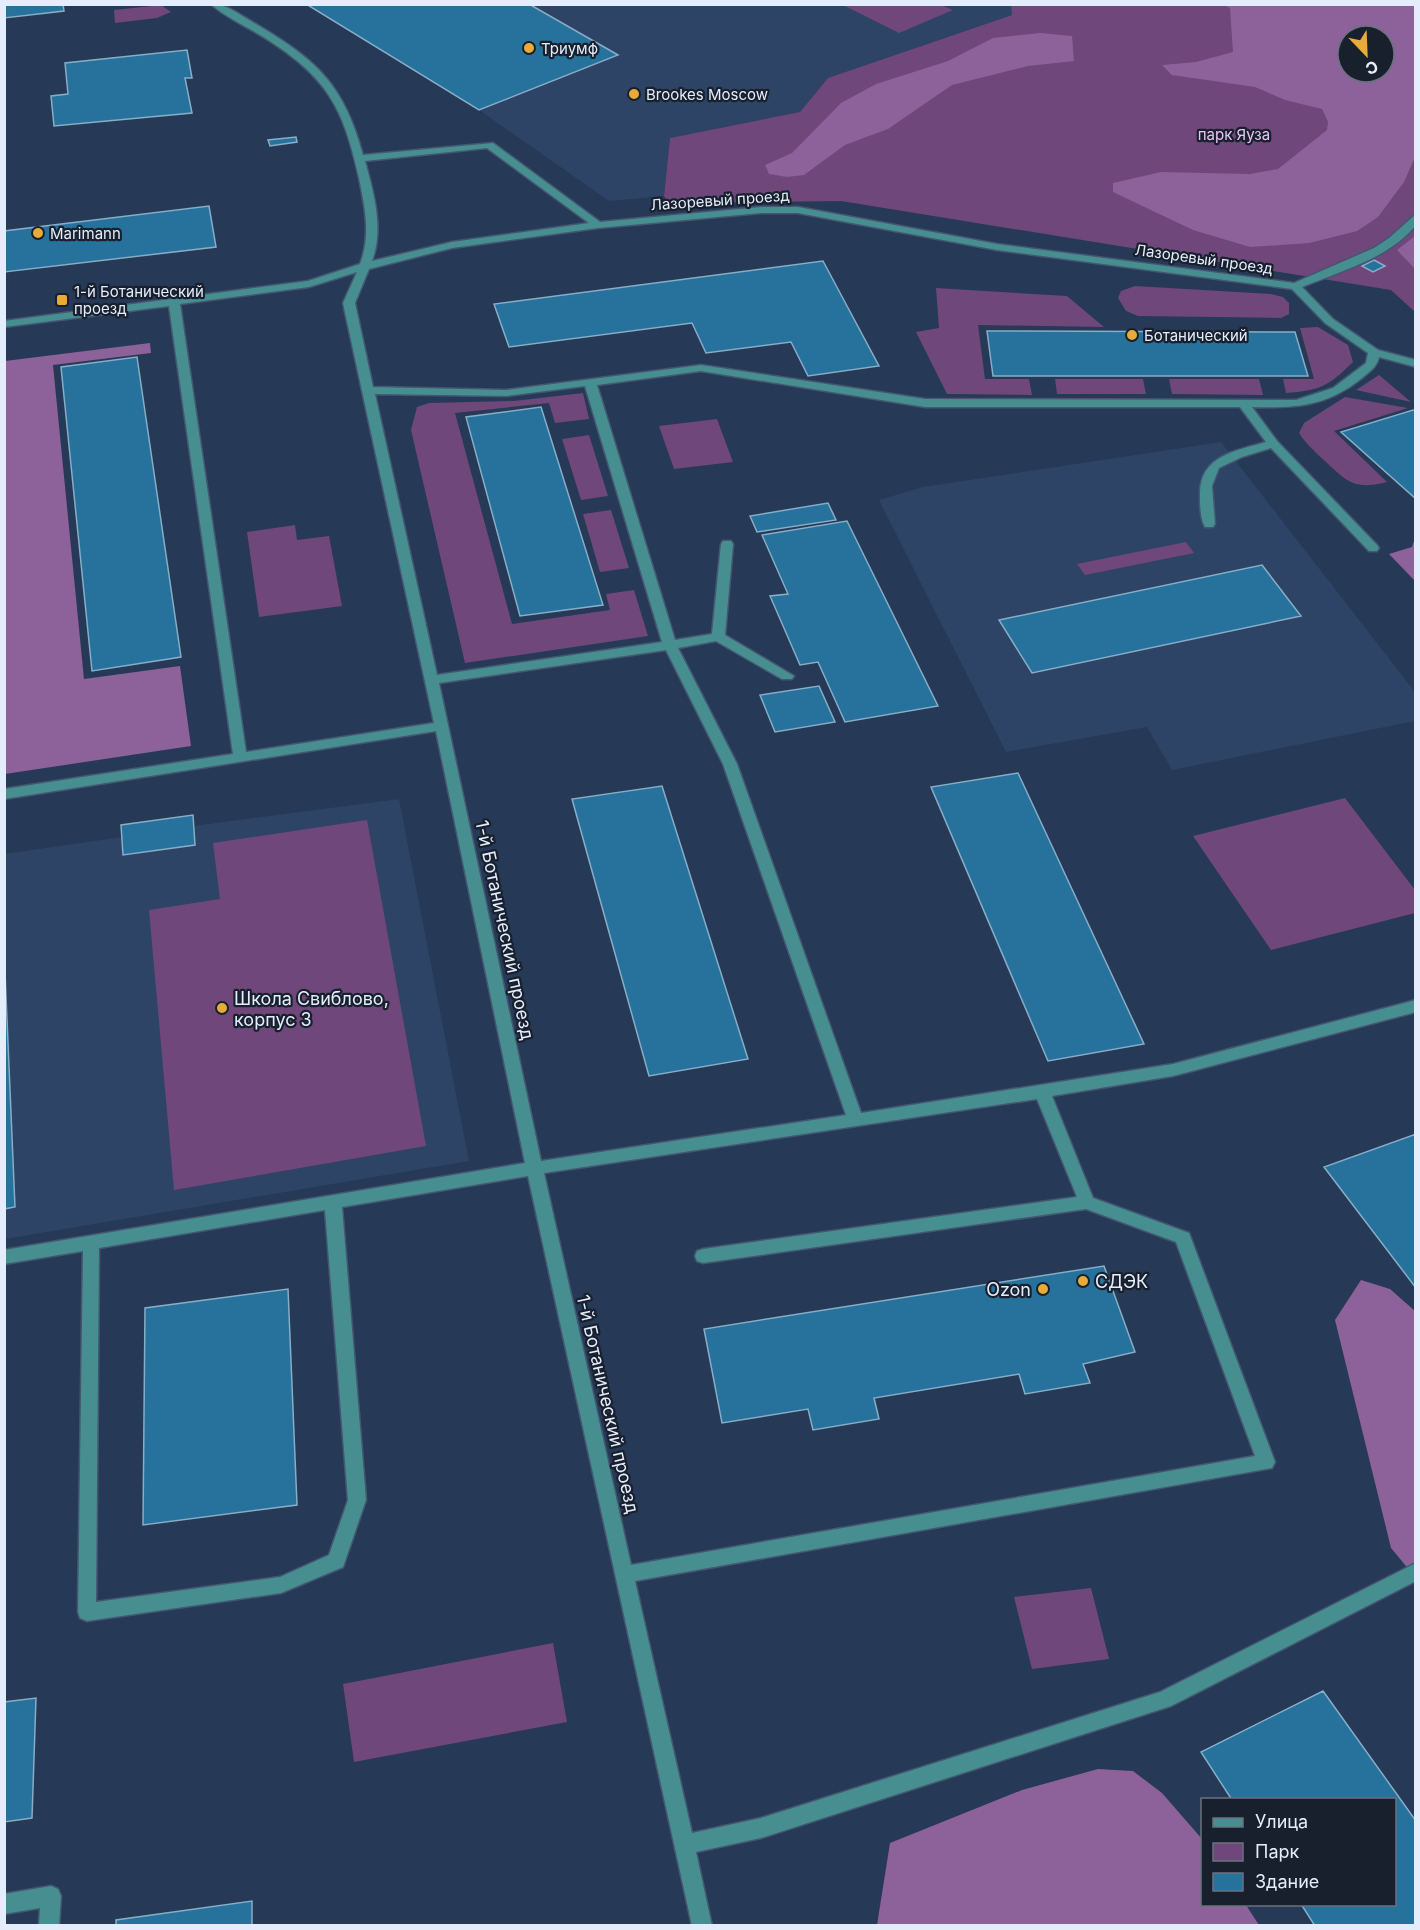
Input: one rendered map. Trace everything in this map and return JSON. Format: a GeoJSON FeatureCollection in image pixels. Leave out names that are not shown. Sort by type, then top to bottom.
{"type":"FeatureCollection","features":[{"type":"Feature","properties":{"kind":"street","name":"1-й Ботанический проезд"},"geometry":{"type":"LineString","coordinates":[[215,4],[298,57],[320,76],[339,102],[372,210],[371,246],[349,303],[442,726],[535,1168],[702,1926]]}},
{"type":"Feature","properties":{"kind":"street"},"geometry":{"type":"LineString","coordinates":[[358,159],[489,145],[598,225]]}},
{"type":"Feature","properties":{"kind":"street","name":"Лазоревый проезд"},"geometry":{"type":"LineString","coordinates":[[4,324],[309,284],[363,267],[452,245],[598,225],[761,210],[798,210],[998,246],[1295,286],[1329,321],[1374,352],[1416,364]]}},
{"type":"Feature","properties":{"kind":"street"},"geometry":{"type":"LineString","coordinates":[[1295,286],[1363,258],[1396,238],[1416,217]]}},
{"type":"Feature","properties":{"kind":"street"},"geometry":{"type":"LineString","coordinates":[[174,303],[240,757]]}},
{"type":"Feature","properties":{"kind":"street"},"geometry":{"type":"LineString","coordinates":[[368,390],[506,393],[701,368],[925,403],[1296,404],[1318,399],[1339,390],[1372,364],[1374,352]]}},
{"type":"Feature","properties":{"kind":"street"},"geometry":{"type":"LineString","coordinates":[[590,382],[670,645],[730,764],[856,1120]]}},
{"type":"Feature","properties":{"kind":"street"},"geometry":{"type":"LineString","coordinates":[[1243,404],[1273,444],[1373,548]]}},
{"type":"Feature","properties":{"kind":"street"},"geometry":{"type":"LineString","coordinates":[[1209,524],[1205,479],[1214,463],[1232,455],[1273,444]]}},
{"type":"Feature","properties":{"kind":"street"},"geometry":{"type":"LineString","coordinates":[[718,637],[727,544]]}},
{"type":"Feature","properties":{"kind":"street"},"geometry":{"type":"LineString","coordinates":[[432,680],[718,637],[787,676]]}},
{"type":"Feature","properties":{"kind":"street"},"geometry":{"type":"LineString","coordinates":[[4,794],[442,726]]}},
{"type":"Feature","properties":{"kind":"street"},"geometry":{"type":"LineString","coordinates":[[4,1257],[535,1168],[1042,1092],[1173,1070],[1416,1006]]}},
{"type":"Feature","properties":{"kind":"street"},"geometry":{"type":"LineString","coordinates":[[1042,1092],[1087,1202]]}},
{"type":"Feature","properties":{"kind":"street"},"geometry":{"type":"LineString","coordinates":[[626,1574],[1266,1462],[1183,1238],[1087,1202],[703,1256]]}},
{"type":"Feature","properties":{"kind":"street"},"geometry":{"type":"LineString","coordinates":[[92,1243],[87,1612],[281,1585],[336,1561],[357,1500],[333,1203]]}},
{"type":"Feature","properties":{"kind":"street"},"geometry":{"type":"LineString","coordinates":[[684,1845],[761,1828],[1164,1700],[1416,1571]]}},
{"type":"Feature","properties":{"kind":"street"},"geometry":{"type":"LineString","coordinates":[[4,1904],[51,1896],[49,1926]]}},
{"type":"Feature","properties":{"kind":"shaded area","name":"Brookes Moscow"},"geometry":{"type":"Polygon","coordinates":[[[1011,4],[1012,15],[828,78],[800,112],[670,138],[664,196],[609,201],[479,110],[306,5],[1011,4]]]}},
{"type":"Feature","properties":{"kind":"shaded area"},"geometry":{"type":"Polygon","coordinates":[[[1224,5],[1415,5],[1415,157],[1404,182],[1378,217],[1357,231],[1309,243],[1250,247],[1193,230],[1113,192],[1113,183],[1161,172],[1250,174],[1278,169],[1327,130],[1328,122],[1322,109],[1285,100],[1255,87],[1172,75],[1162,65],[1196,62],[1233,52],[1230,8],[1224,5]]]}},
{"type":"Feature","properties":{"kind":"shaded area"},"geometry":{"type":"Polygon","coordinates":[[[1040,33],[1072,36],[1074,61],[1028,66],[952,85],[888,129],[845,145],[804,175],[787,177],[769,174],[765,165],[792,153],[841,103],[876,84],[948,61],[993,38],[1040,33]]]}},
{"type":"Feature","properties":{"kind":"shaded area"},"geometry":{"type":"Polygon","coordinates":[[[1415,236],[1415,269],[1397,250],[1415,236]]]}},
{"type":"Feature","properties":{"kind":"shaded area"},"geometry":{"type":"Polygon","coordinates":[[[150,343],[151,353],[53,365],[84,679],[180,666],[191,746],[5,774],[5,361],[150,343]]]}},
{"type":"Feature","properties":{"kind":"shaded area"},"geometry":{"type":"Polygon","coordinates":[[[1221,442],[1415,692],[1415,721],[1172,770],[1147,727],[1006,752],[879,500],[923,487],[1221,442]]]}},
{"type":"Feature","properties":{"kind":"shaded area"},"geometry":{"type":"Polygon","coordinates":[[[1415,538],[1415,581],[1389,554],[1412,547],[1415,538]]]}},
{"type":"Feature","properties":{"kind":"shaded area","name":"Школа Свиблово, корпус 3"},"geometry":{"type":"Polygon","coordinates":[[[399,799],[469,1161],[5,1239],[4,854],[122,837],[124,855],[195,845],[193,826],[399,799]]]}},
{"type":"Feature","properties":{"kind":"shaded area"},"geometry":{"type":"Polygon","coordinates":[[[1361,1280],[1390,1289],[1415,1311],[1415,1577],[1391,1548],[1335,1320],[1361,1280]]]}},
{"type":"Feature","properties":{"kind":"shaded area"},"geometry":{"type":"Polygon","coordinates":[[[1098,1769],[1133,1771],[1162,1793],[1201,1838],[1201,1906],[1247,1906],[1259,1925],[877,1925],[890,1843],[1022,1790],[1098,1769]]]}},
{"type":"Feature","properties":{"kind":"green space"},"geometry":{"type":"Polygon","coordinates":[[[161,5],[171,12],[157,18],[115,23],[114,10],[161,5]]]}},
{"type":"Feature","properties":{"kind":"green space"},"geometry":{"type":"Polygon","coordinates":[[[843,5],[941,5],[953,10],[899,33],[843,5]]]}},
{"type":"Feature","properties":{"kind":"green space","name":"парк Яуза"},"geometry":{"type":"Polygon","coordinates":[[[1011,5],[1415,5],[1415,312],[1391,290],[841,201],[668,203],[664,196],[670,138],[800,112],[828,78],[1012,15],[1011,5]]]}},
{"type":"Feature","properties":{"kind":"green space"},"geometry":{"type":"Polygon","coordinates":[[[1135,286],[1271,294],[1283,297],[1289,303],[1289,314],[1281,318],[1138,316],[1126,311],[1118,298],[1121,291],[1135,286]]]}},
{"type":"Feature","properties":{"kind":"green space"},"geometry":{"type":"Polygon","coordinates":[[[936,288],[1067,296],[1104,327],[978,325],[985,379],[1029,379],[1032,395],[947,394],[916,332],[939,328],[936,288]]]}},
{"type":"Feature","properties":{"kind":"green space"},"geometry":{"type":"Polygon","coordinates":[[[1318,327],[1348,345],[1353,362],[1324,385],[1308,391],[1286,393],[1283,379],[1314,379],[1300,328],[1318,327]]]}},
{"type":"Feature","properties":{"kind":"green space"},"geometry":{"type":"Polygon","coordinates":[[[1379,375],[1411,402],[1356,390],[1379,375]]]}},
{"type":"Feature","properties":{"kind":"green space"},"geometry":{"type":"Polygon","coordinates":[[[1055,379],[1143,379],[1146,394],[1057,394],[1055,379]]]}},
{"type":"Feature","properties":{"kind":"green space"},"geometry":{"type":"Polygon","coordinates":[[[1169,379],[1259,379],[1263,395],[1172,394],[1169,379]]]}},
{"type":"Feature","properties":{"kind":"green space"},"geometry":{"type":"Polygon","coordinates":[[[583,393],[589,419],[555,423],[549,403],[455,413],[512,624],[610,610],[606,594],[634,590],[648,636],[465,663],[411,430],[417,407],[429,403],[514,401],[583,393]]]}},
{"type":"Feature","properties":{"kind":"green space"},"geometry":{"type":"Polygon","coordinates":[[[1345,397],[1408,408],[1334,431],[1387,482],[1367,485],[1353,483],[1340,475],[1314,451],[1299,433],[1304,423],[1345,397]]]}},
{"type":"Feature","properties":{"kind":"green space"},"geometry":{"type":"Polygon","coordinates":[[[717,419],[733,462],[674,469],[659,426],[717,419]]]}},
{"type":"Feature","properties":{"kind":"green space"},"geometry":{"type":"Polygon","coordinates":[[[589,435],[608,496],[581,500],[562,439],[589,435]]]}},
{"type":"Feature","properties":{"kind":"green space"},"geometry":{"type":"Polygon","coordinates":[[[611,510],[629,568],[600,572],[583,514],[611,510]]]}},
{"type":"Feature","properties":{"kind":"green space"},"geometry":{"type":"Polygon","coordinates":[[[295,525],[297,540],[329,536],[342,606],[259,617],[247,532],[295,525]]]}},
{"type":"Feature","properties":{"kind":"green space"},"geometry":{"type":"Polygon","coordinates":[[[1186,542],[1194,553],[1085,575],[1077,564],[1186,542]]]}},
{"type":"Feature","properties":{"kind":"green space"},"geometry":{"type":"Polygon","coordinates":[[[1345,798],[1415,890],[1415,913],[1271,950],[1193,836],[1345,798]]]}},
{"type":"Feature","properties":{"kind":"green space"},"geometry":{"type":"Polygon","coordinates":[[[367,820],[426,1146],[174,1190],[149,910],[220,899],[213,843],[367,820]]]}},
{"type":"Feature","properties":{"kind":"green space"},"geometry":{"type":"Polygon","coordinates":[[[1091,1588],[1109,1659],[1032,1669],[1014,1597],[1091,1588]]]}},
{"type":"Feature","properties":{"kind":"green space"},"geometry":{"type":"Polygon","coordinates":[[[553,1643],[567,1722],[354,1762],[343,1684],[553,1643]]]}},
{"type":"Feature","properties":{"kind":"building"},"geometry":{"type":"Polygon","coordinates":[[[4,4],[63,4],[64,11],[4,18],[4,4]]]}},
{"type":"Feature","properties":{"kind":"building"},"geometry":{"type":"Polygon","coordinates":[[[306,4],[529,4],[618,55],[479,110],[306,4]]]}},
{"type":"Feature","properties":{"kind":"building"},"geometry":{"type":"Polygon","coordinates":[[[187,50],[192,78],[185,78],[192,113],[54,126],[51,96],[68,94],[65,63],[187,50]]]}},
{"type":"Feature","properties":{"kind":"building"},"geometry":{"type":"Polygon","coordinates":[[[296,137],[297,142],[270,146],[268,140],[296,137]]]}},
{"type":"Feature","properties":{"kind":"building"},"geometry":{"type":"Polygon","coordinates":[[[209,206],[216,247],[4,272],[4,231],[209,206]]]}},
{"type":"Feature","properties":{"kind":"building"},"geometry":{"type":"Polygon","coordinates":[[[1374,260],[1385,266],[1373,272],[1362,266],[1374,260]]]}},
{"type":"Feature","properties":{"kind":"building"},"geometry":{"type":"Polygon","coordinates":[[[823,261],[879,366],[808,376],[791,342],[706,353],[692,323],[509,347],[494,304],[823,261]]]}},
{"type":"Feature","properties":{"kind":"building"},"geometry":{"type":"Polygon","coordinates":[[[987,331],[1295,332],[1308,376],[993,376],[987,331]]]}},
{"type":"Feature","properties":{"kind":"building"},"geometry":{"type":"Polygon","coordinates":[[[137,357],[181,657],[92,671],[61,367],[137,357]]]}},
{"type":"Feature","properties":{"kind":"building"},"geometry":{"type":"Polygon","coordinates":[[[541,407],[603,605],[520,616],[466,417],[541,407]]]}},
{"type":"Feature","properties":{"kind":"building"},"geometry":{"type":"Polygon","coordinates":[[[1413,410],[1416,412],[1416,499],[1341,432],[1413,410]]]}},
{"type":"Feature","properties":{"kind":"building"},"geometry":{"type":"Polygon","coordinates":[[[828,503],[836,520],[757,532],[750,516],[828,503]]]}},
{"type":"Feature","properties":{"kind":"building"},"geometry":{"type":"Polygon","coordinates":[[[847,521],[938,706],[845,722],[818,662],[800,665],[770,596],[788,594],[762,535],[847,521]]]}},
{"type":"Feature","properties":{"kind":"building"},"geometry":{"type":"Polygon","coordinates":[[[1262,565],[1301,616],[1032,673],[999,620],[1262,565]]]}},
{"type":"Feature","properties":{"kind":"building"},"geometry":{"type":"Polygon","coordinates":[[[819,686],[835,722],[775,732],[760,695],[819,686]]]}},
{"type":"Feature","properties":{"kind":"building"},"geometry":{"type":"Polygon","coordinates":[[[1018,773],[1144,1044],[1048,1061],[931,787],[1018,773]]]}},
{"type":"Feature","properties":{"kind":"building"},"geometry":{"type":"Polygon","coordinates":[[[662,786],[748,1059],[649,1076],[572,799],[662,786]]]}},
{"type":"Feature","properties":{"kind":"building"},"geometry":{"type":"Polygon","coordinates":[[[193,815],[195,845],[123,855],[121,825],[193,815]]]}},
{"type":"Feature","properties":{"kind":"building"},"geometry":{"type":"Polygon","coordinates":[[[4,949],[15,1207],[4,1209],[4,949]]]}},
{"type":"Feature","properties":{"kind":"building"},"geometry":{"type":"Polygon","coordinates":[[[1416,1134],[1416,1288],[1324,1167],[1416,1134]]]}},
{"type":"Feature","properties":{"kind":"building"},"geometry":{"type":"Polygon","coordinates":[[[1104,1266],[1135,1352],[1083,1364],[1090,1383],[1025,1394],[1019,1374],[874,1398],[879,1419],[813,1430],[808,1409],[722,1423],[704,1329],[1104,1266]]]}},
{"type":"Feature","properties":{"kind":"building"},"geometry":{"type":"Polygon","coordinates":[[[288,1289],[297,1505],[143,1525],[145,1308],[288,1289]]]}},
{"type":"Feature","properties":{"kind":"building"},"geometry":{"type":"Polygon","coordinates":[[[1323,1691],[1416,1821],[1416,1926],[1315,1926],[1302,1906],[1396,1906],[1396,1798],[1231,1798],[1201,1752],[1323,1691]]]}},
{"type":"Feature","properties":{"kind":"building"},"geometry":{"type":"Polygon","coordinates":[[[36,1698],[32,1818],[4,1822],[4,1702],[36,1698]]]}},
{"type":"Feature","properties":{"kind":"building"},"geometry":{"type":"Polygon","coordinates":[[[252,1901],[252,1926],[116,1926],[116,1920],[252,1901]]]}},
{"type":"Feature","properties":{"kind":"place","name":"Триумф"},"geometry":{"type":"Point","coordinates":[529,48]}},
{"type":"Feature","properties":{"kind":"place","name":"Brookes Moscow"},"geometry":{"type":"Point","coordinates":[634,94]}},
{"type":"Feature","properties":{"kind":"place","name":"Marimann"},"geometry":{"type":"Point","coordinates":[38,233]}},
{"type":"Feature","properties":{"kind":"place","name":"1-й Ботанический проезд"},"geometry":{"type":"Point","coordinates":[62,300]}},
{"type":"Feature","properties":{"kind":"place","name":"Ботанический"},"geometry":{"type":"Point","coordinates":[1132,335]}},
{"type":"Feature","properties":{"kind":"place","name":"Школа Свиблово, корпус 3"},"geometry":{"type":"Point","coordinates":[222,1008]}},
{"type":"Feature","properties":{"kind":"place","name":"СДЭК"},"geometry":{"type":"Point","coordinates":[1083,1281]}},
{"type":"Feature","properties":{"kind":"place","name":"Ozon"},"geometry":{"type":"Point","coordinates":[1043,1289]}}]}
